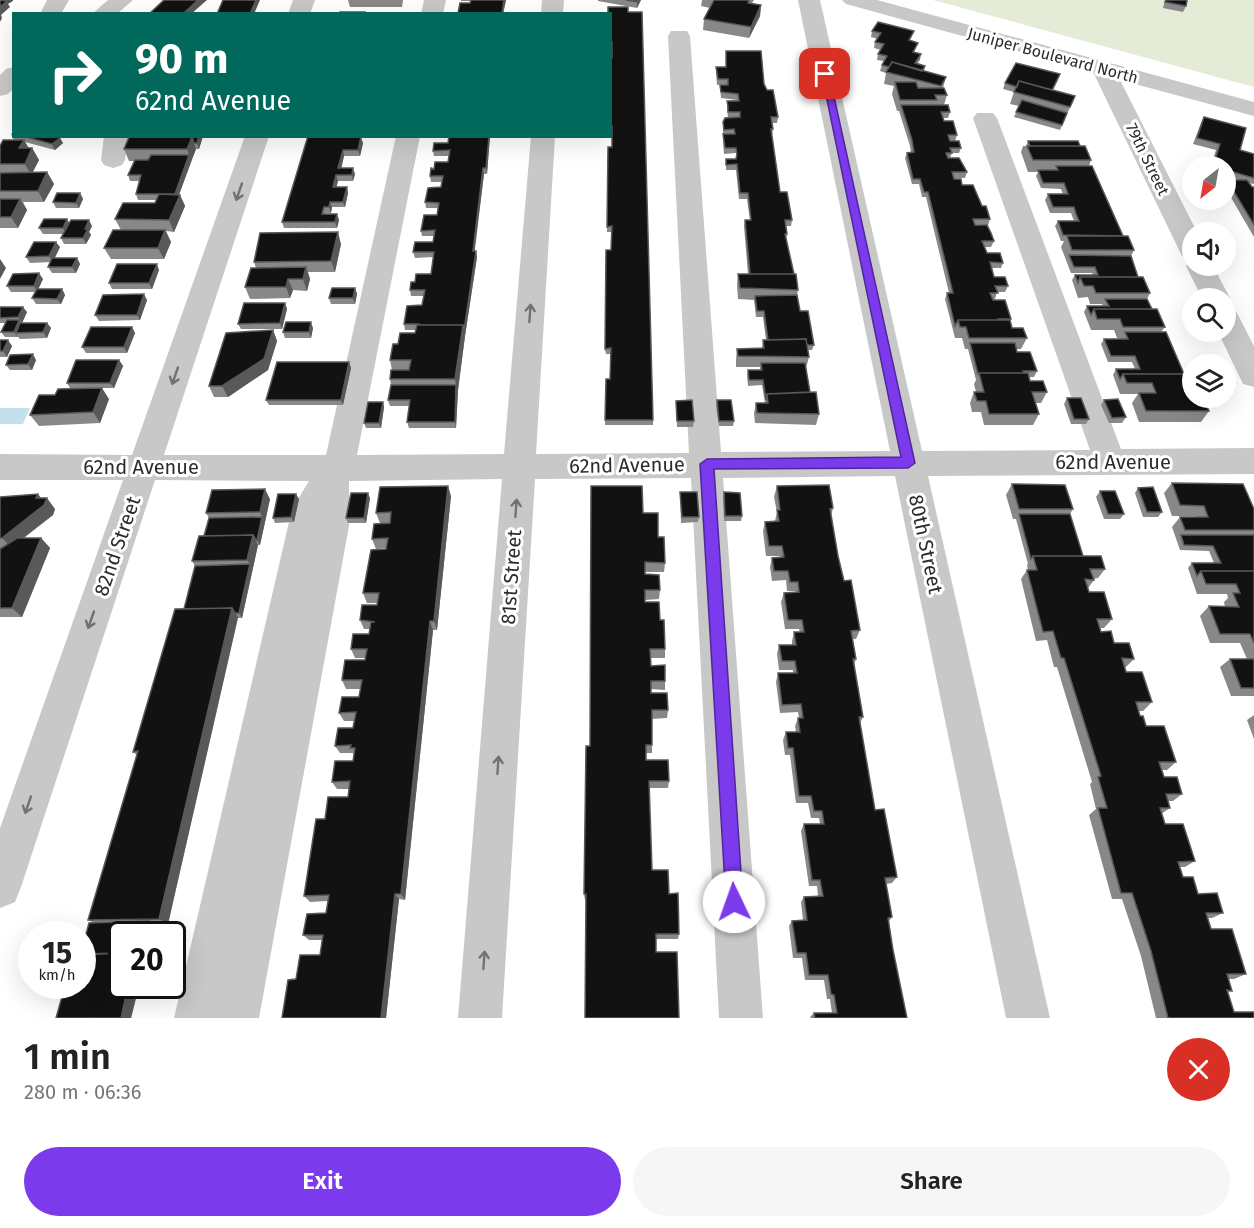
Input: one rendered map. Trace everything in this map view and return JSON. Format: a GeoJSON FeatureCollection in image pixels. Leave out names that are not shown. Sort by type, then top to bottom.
{"type":"FeatureCollection","features":[{"type":"Feature","properties":{"kind":"street"},"geometry":{"type":"LineString","coordinates":[[105,12],[122,0]]}},
{"type":"Feature","properties":{"kind":"street","name":"80th Street"},"geometry":{"type":"LineString","coordinates":[[809,0],[1028,1018]]}},
{"type":"Feature","properties":{"kind":"street","name":"Juniper Boulevard North"},"geometry":{"type":"LineString","coordinates":[[853,0],[1254,109]]}},
{"type":"Feature","properties":{"kind":"street"},"geometry":{"type":"LineString","coordinates":[[679,36],[741,1018]]}},
{"type":"Feature","properties":{"kind":"street","name":"79th Street"},"geometry":{"type":"LineString","coordinates":[[1103,69],[1182,230]]}},
{"type":"Feature","properties":{"kind":"street"},"geometry":{"type":"LineString","coordinates":[[0,90],[12,76]]}},
{"type":"Feature","properties":{"kind":"street"},"geometry":{"type":"LineString","coordinates":[[985,118],[1110,462]]}},
{"type":"Feature","properties":{"kind":"street","name":"82nd Street"},"geometry":{"type":"LineString","coordinates":[[0,886],[257,138]]}},
{"type":"Feature","properties":{"kind":"street"},"geometry":{"type":"LineString","coordinates":[[237,1018],[332,526],[336,467],[408,138]]}},
{"type":"Feature","properties":{"kind":"street","name":"81st Street"},"geometry":{"type":"LineString","coordinates":[[480,1018],[543,138]]}},
{"type":"Feature","properties":{"kind":"street"},"geometry":{"type":"LineString","coordinates":[[1236,339],[1254,376]]}},
{"type":"Feature","properties":{"kind":"street","name":"62nd Avenue"},"geometry":{"type":"LineString","coordinates":[[0,466],[144,468],[1254,461]]}},
{"type":"Feature","properties":{"kind":"street"},"geometry":{"type":"LineString","coordinates":[[196,1018],[309,508],[336,467]]}},
{"type":"Feature","properties":{"kind":"green space"},"geometry":{"type":"Polygon","coordinates":[[[933,0],[1254,0],[1254,87],[933,0]]]}},
{"type":"Feature","properties":{"kind":"water"},"geometry":{"type":"Polygon","coordinates":[[[0,408],[30,408],[23,424],[0,424],[0,408]]]}},
{"type":"Feature","properties":{"kind":"building"},"geometry":{"type":"Polygon","coordinates":[[[0,0],[7,1],[0,7],[0,0]]]}},
{"type":"Feature","properties":{"kind":"building"},"geometry":{"type":"Polygon","coordinates":[[[164,0],[198,0],[185,12],[151,12],[164,0]]]}},
{"type":"Feature","properties":{"kind":"building"},"geometry":{"type":"Polygon","coordinates":[[[223,0],[256,0],[251,12],[218,12],[223,0]]]}},
{"type":"Feature","properties":{"kind":"building"},"geometry":{"type":"Polygon","coordinates":[[[471,0],[504,0],[502,12],[458,12],[460,3],[470,3],[471,0]]]}},
{"type":"Feature","properties":{"kind":"building"},"geometry":{"type":"Polygon","coordinates":[[[714,0],[749,0],[748,3],[761,5],[751,27],[704,19],[714,0]]]}},
{"type":"Feature","properties":{"kind":"building"},"geometry":{"type":"Polygon","coordinates":[[[1166,0],[1187,0],[1186,6],[1165,2],[1166,0]]]}},
{"type":"Feature","properties":{"kind":"building"},"geometry":{"type":"Polygon","coordinates":[[[608,7],[628,7],[628,12],[642,12],[653,420],[605,420],[606,379],[610,379],[611,348],[605,349],[606,250],[611,250],[612,226],[607,227],[608,147],[612,147],[612,12],[608,12],[608,7]]]}},
{"type":"Feature","properties":{"kind":"building"},"geometry":{"type":"Polygon","coordinates":[[[878,22],[914,31],[909,40],[918,43],[913,52],[921,54],[915,63],[925,66],[922,71],[892,62],[889,67],[882,65],[887,56],[878,54],[884,44],[875,42],[881,33],[872,31],[878,22]]]}},
{"type":"Feature","properties":{"kind":"building"},"geometry":{"type":"Polygon","coordinates":[[[726,51],[761,51],[764,84],[767,90],[773,90],[778,117],[771,117],[773,129],[771,129],[780,192],[787,192],[792,220],[785,220],[787,234],[785,234],[794,274],[750,274],[745,220],[751,220],[748,193],[740,193],[737,164],[726,165],[726,159],[736,159],[737,154],[736,148],[725,148],[723,134],[735,134],[734,129],[724,130],[723,122],[725,118],[740,117],[740,112],[728,112],[727,101],[739,101],[738,94],[721,92],[720,85],[728,85],[728,79],[718,79],[716,67],[726,67],[726,51]]]}},
{"type":"Feature","properties":{"kind":"building"},"geometry":{"type":"Polygon","coordinates":[[[892,62],[946,77],[941,86],[886,72],[892,62]]]}},
{"type":"Feature","properties":{"kind":"building"},"geometry":{"type":"Polygon","coordinates":[[[1016,63],[1060,74],[1052,90],[1019,81],[1017,87],[1005,83],[1016,63]]]}},
{"type":"Feature","properties":{"kind":"building"},"geometry":{"type":"Polygon","coordinates":[[[1019,81],[1075,96],[1070,107],[1014,92],[1019,81]]]}},
{"type":"Feature","properties":{"kind":"building"},"geometry":{"type":"Polygon","coordinates":[[[895,82],[916,82],[918,88],[944,88],[947,95],[935,95],[937,100],[900,100],[895,82]]]}},
{"type":"Feature","properties":{"kind":"building"},"geometry":{"type":"Polygon","coordinates":[[[1022,100],[1067,113],[1062,125],[1016,112],[1022,100]]]}},
{"type":"Feature","properties":{"kind":"building"},"geometry":{"type":"Polygon","coordinates":[[[901,105],[948,105],[950,112],[941,112],[944,121],[953,121],[957,135],[948,135],[950,141],[959,141],[961,148],[950,148],[952,153],[946,153],[948,158],[959,158],[967,172],[952,172],[954,179],[961,179],[962,185],[973,185],[982,206],[986,206],[990,219],[973,219],[975,225],[987,225],[991,233],[994,241],[982,241],[987,253],[1000,253],[1003,263],[990,262],[994,277],[1005,277],[1008,286],[995,286],[998,293],[990,293],[993,300],[1005,300],[1011,319],[958,320],[955,326],[947,293],[953,293],[928,192],[924,192],[920,179],[913,179],[907,153],[914,152],[901,105]]]}},
{"type":"Feature","properties":{"kind":"building"},"geometry":{"type":"Polygon","coordinates":[[[1204,117],[1246,128],[1240,150],[1254,154],[1254,178],[1236,173],[1236,156],[1216,156],[1220,144],[1197,138],[1204,117]]]}},
{"type":"Feature","properties":{"kind":"building"},"geometry":{"type":"Polygon","coordinates":[[[30,138],[60,138],[52,144],[30,138]]]}},
{"type":"Feature","properties":{"kind":"building"},"geometry":{"type":"Polygon","coordinates":[[[129,138],[192,138],[187,149],[124,149],[129,138]]]}},
{"type":"Feature","properties":{"kind":"building"},"geometry":{"type":"Polygon","coordinates":[[[192,138],[198,138],[197,143],[194,143],[192,138]]]}},
{"type":"Feature","properties":{"kind":"building"},"geometry":{"type":"Polygon","coordinates":[[[307,138],[361,138],[358,150],[343,150],[338,168],[353,168],[352,175],[336,175],[333,187],[347,187],[343,202],[330,202],[329,207],[324,207],[322,214],[337,214],[335,222],[282,222],[307,138]]]}},
{"type":"Feature","properties":{"kind":"building"},"geometry":{"type":"Polygon","coordinates":[[[449,138],[489,138],[486,168],[483,168],[473,251],[476,251],[464,330],[463,325],[404,324],[407,306],[422,305],[425,290],[410,290],[411,282],[415,282],[416,274],[431,274],[434,252],[413,252],[415,242],[433,242],[435,230],[421,231],[424,215],[437,215],[439,203],[425,202],[428,188],[441,187],[443,176],[430,176],[431,168],[434,169],[435,162],[448,162],[450,150],[433,151],[434,143],[448,143],[449,138]]]}},
{"type":"Feature","properties":{"kind":"building"},"geometry":{"type":"Polygon","coordinates":[[[3,140],[24,140],[19,148],[32,148],[25,164],[0,164],[0,146],[3,140]]]}},
{"type":"Feature","properties":{"kind":"building"},"geometry":{"type":"Polygon","coordinates":[[[1028,141],[1078,141],[1080,146],[1030,146],[1028,141]]]}},
{"type":"Feature","properties":{"kind":"building"},"geometry":{"type":"Polygon","coordinates":[[[1027,146],[1085,146],[1091,160],[1033,160],[1027,146]]]}},
{"type":"Feature","properties":{"kind":"building"},"geometry":{"type":"Polygon","coordinates":[[[151,155],[189,155],[175,194],[136,194],[141,175],[128,175],[135,160],[148,160],[151,155]]]}},
{"type":"Feature","properties":{"kind":"building"},"geometry":{"type":"Polygon","coordinates":[[[1056,166],[1092,166],[1123,236],[1063,235],[1058,221],[1079,221],[1074,207],[1053,207],[1048,194],[1068,194],[1064,183],[1043,183],[1038,170],[1058,170],[1056,166]]]}},
{"type":"Feature","properties":{"kind":"building"},"geometry":{"type":"Polygon","coordinates":[[[47,172],[38,191],[0,191],[0,173],[47,172]]]}},
{"type":"Feature","properties":{"kind":"building"},"geometry":{"type":"Polygon","coordinates":[[[1236,180],[1247,180],[1254,187],[1254,225],[1236,195],[1236,180]]]}},
{"type":"Feature","properties":{"kind":"building"},"geometry":{"type":"Polygon","coordinates":[[[57,193],[80,193],[76,203],[53,202],[57,193]]]}},
{"type":"Feature","properties":{"kind":"building"},"geometry":{"type":"Polygon","coordinates":[[[159,194],[180,195],[169,220],[115,219],[123,203],[155,203],[159,194]]]}},
{"type":"Feature","properties":{"kind":"building"},"geometry":{"type":"Polygon","coordinates":[[[0,199],[20,199],[11,217],[0,217],[0,199]]]}},
{"type":"Feature","properties":{"kind":"building"},"geometry":{"type":"Polygon","coordinates":[[[44,219],[67,219],[63,228],[39,228],[44,219]]]}},
{"type":"Feature","properties":{"kind":"building"},"geometry":{"type":"Polygon","coordinates":[[[71,220],[89,220],[85,229],[88,229],[83,238],[61,238],[71,220]]]}},
{"type":"Feature","properties":{"kind":"building"},"geometry":{"type":"Polygon","coordinates":[[[113,230],[165,230],[158,248],[104,248],[113,230]]]}},
{"type":"Feature","properties":{"kind":"building"},"geometry":{"type":"Polygon","coordinates":[[[338,232],[331,261],[254,262],[260,233],[338,232]]]}},
{"type":"Feature","properties":{"kind":"building"},"geometry":{"type":"Polygon","coordinates":[[[1067,236],[1128,236],[1134,250],[1072,250],[1067,236]]]}},
{"type":"Feature","properties":{"kind":"building"},"geometry":{"type":"Polygon","coordinates":[[[34,242],[56,242],[49,256],[26,257],[34,242]]]}},
{"type":"Feature","properties":{"kind":"building"},"geometry":{"type":"Polygon","coordinates":[[[1069,255],[1131,256],[1138,277],[1080,277],[1078,283],[1075,275],[1098,275],[1095,267],[1074,267],[1069,255]]]}},
{"type":"Feature","properties":{"kind":"building"},"geometry":{"type":"Polygon","coordinates":[[[52,258],[77,258],[72,267],[48,267],[52,258]]]}},
{"type":"Feature","properties":{"kind":"building"},"geometry":{"type":"Polygon","coordinates":[[[117,264],[157,264],[149,283],[109,283],[117,264]]]}},
{"type":"Feature","properties":{"kind":"building"},"geometry":{"type":"Polygon","coordinates":[[[306,267],[303,279],[288,279],[286,287],[245,287],[251,268],[306,267]]]}},
{"type":"Feature","properties":{"kind":"building"},"geometry":{"type":"Polygon","coordinates":[[[39,273],[34,286],[7,286],[13,274],[39,273]]]}},
{"type":"Feature","properties":{"kind":"building"},"geometry":{"type":"Polygon","coordinates":[[[738,274],[796,274],[798,290],[740,288],[738,274]]]}},
{"type":"Feature","properties":{"kind":"building"},"geometry":{"type":"Polygon","coordinates":[[[1080,277],[1143,277],[1150,293],[1096,293],[1093,286],[1084,286],[1080,277]]]}},
{"type":"Feature","properties":{"kind":"building"},"geometry":{"type":"Polygon","coordinates":[[[332,288],[355,288],[353,298],[329,298],[332,288]]]}},
{"type":"Feature","properties":{"kind":"building"},"geometry":{"type":"Polygon","coordinates":[[[37,289],[62,289],[57,299],[32,298],[37,289]]]}},
{"type":"Feature","properties":{"kind":"building"},"geometry":{"type":"Polygon","coordinates":[[[144,294],[137,315],[95,315],[103,295],[144,294]]]}},
{"type":"Feature","properties":{"kind":"building"},"geometry":{"type":"Polygon","coordinates":[[[797,295],[800,311],[808,311],[814,345],[807,345],[806,339],[768,340],[764,311],[757,311],[755,296],[797,295]]]}},
{"type":"Feature","properties":{"kind":"building"},"geometry":{"type":"Polygon","coordinates":[[[1105,299],[1147,299],[1152,309],[1094,309],[1091,315],[1087,306],[1109,306],[1105,299]]]}},
{"type":"Feature","properties":{"kind":"building"},"geometry":{"type":"Polygon","coordinates":[[[244,303],[285,303],[280,323],[238,324],[244,303]]]}},
{"type":"Feature","properties":{"kind":"building"},"geometry":{"type":"Polygon","coordinates":[[[0,307],[23,307],[18,317],[0,318],[0,307]]]}},
{"type":"Feature","properties":{"kind":"building"},"geometry":{"type":"Polygon","coordinates":[[[1094,309],[1157,309],[1165,327],[1123,327],[1120,319],[1097,319],[1094,309]]]}},
{"type":"Feature","properties":{"kind":"building"},"geometry":{"type":"Polygon","coordinates":[[[7,320],[19,320],[14,332],[1,332],[7,320]]]}},
{"type":"Feature","properties":{"kind":"building"},"geometry":{"type":"Polygon","coordinates":[[[958,320],[1010,320],[1012,328],[1023,328],[1027,338],[969,338],[966,327],[960,327],[958,320]]]}},
{"type":"Feature","properties":{"kind":"building"},"geometry":{"type":"Polygon","coordinates":[[[286,322],[311,322],[309,332],[283,332],[286,322]]]}},
{"type":"Feature","properties":{"kind":"building"},"geometry":{"type":"Polygon","coordinates":[[[20,323],[47,323],[43,332],[16,333],[20,323]]]}},
{"type":"Feature","properties":{"kind":"building"},"geometry":{"type":"Polygon","coordinates":[[[417,325],[463,325],[455,379],[390,379],[391,370],[409,370],[411,360],[390,360],[393,344],[398,344],[400,333],[415,333],[417,325]]]}},
{"type":"Feature","properties":{"kind":"building"},"geometry":{"type":"Polygon","coordinates":[[[91,327],[132,327],[124,347],[82,347],[91,327]]]}},
{"type":"Feature","properties":{"kind":"building"},"geometry":{"type":"Polygon","coordinates":[[[273,330],[264,359],[222,386],[209,386],[226,333],[273,330]]]}},
{"type":"Feature","properties":{"kind":"building"},"geometry":{"type":"Polygon","coordinates":[[[1125,332],[1166,332],[1182,374],[1123,374],[1120,379],[1116,369],[1140,369],[1135,356],[1111,356],[1104,339],[1128,339],[1125,332]]]}},
{"type":"Feature","properties":{"kind":"building"},"geometry":{"type":"Polygon","coordinates":[[[806,339],[809,357],[738,356],[737,349],[764,348],[763,340],[806,339]]]}},
{"type":"Feature","properties":{"kind":"building"},"geometry":{"type":"Polygon","coordinates":[[[0,340],[8,340],[3,351],[0,351],[0,340]]]}},
{"type":"Feature","properties":{"kind":"building"},"geometry":{"type":"Polygon","coordinates":[[[970,343],[1015,343],[1017,352],[1030,352],[1037,371],[978,374],[970,343]]]}},
{"type":"Feature","properties":{"kind":"building"},"geometry":{"type":"Polygon","coordinates":[[[33,354],[28,364],[6,365],[10,355],[33,354]]]}},
{"type":"Feature","properties":{"kind":"building"},"geometry":{"type":"Polygon","coordinates":[[[76,360],[119,360],[110,383],[67,383],[76,360]]]}},
{"type":"Feature","properties":{"kind":"building"},"geometry":{"type":"Polygon","coordinates":[[[277,362],[349,362],[341,400],[266,400],[277,362]]]}},
{"type":"Feature","properties":{"kind":"building"},"geometry":{"type":"Polygon","coordinates":[[[761,363],[805,363],[810,392],[767,394],[766,400],[763,380],[749,380],[748,370],[762,370],[761,363]]]}},
{"type":"Feature","properties":{"kind":"building"},"geometry":{"type":"Polygon","coordinates":[[[979,373],[1028,373],[1030,381],[1043,381],[1047,392],[1032,392],[1039,414],[989,414],[986,401],[977,401],[974,392],[984,392],[979,373]]]}},
{"type":"Feature","properties":{"kind":"building"},"geometry":{"type":"Polygon","coordinates":[[[1123,374],[1182,374],[1182,408],[1208,408],[1209,411],[1146,411],[1139,393],[1156,393],[1152,383],[1127,383],[1123,374]]]}},
{"type":"Feature","properties":{"kind":"building"},"geometry":{"type":"Polygon","coordinates":[[[391,385],[456,385],[455,422],[407,422],[410,400],[388,400],[391,385]]]}},
{"type":"Feature","properties":{"kind":"building"},"geometry":{"type":"Polygon","coordinates":[[[102,388],[93,412],[30,415],[39,395],[55,395],[58,389],[102,388]]]}},
{"type":"Feature","properties":{"kind":"building"},"geometry":{"type":"Polygon","coordinates":[[[816,392],[819,414],[757,413],[756,403],[768,403],[767,394],[816,392]]]}},
{"type":"Feature","properties":{"kind":"building"},"geometry":{"type":"Polygon","coordinates":[[[1067,398],[1081,398],[1089,419],[1074,419],[1067,398]]]}},
{"type":"Feature","properties":{"kind":"building"},"geometry":{"type":"Polygon","coordinates":[[[1118,399],[1126,417],[1112,418],[1104,400],[1118,399]]]}},
{"type":"Feature","properties":{"kind":"building"},"geometry":{"type":"Polygon","coordinates":[[[692,400],[694,421],[677,421],[676,401],[692,400]]]}},
{"type":"Feature","properties":{"kind":"building"},"geometry":{"type":"Polygon","coordinates":[[[717,400],[731,400],[734,421],[719,421],[717,400]]]}},
{"type":"Feature","properties":{"kind":"building"},"geometry":{"type":"Polygon","coordinates":[[[368,402],[383,402],[379,423],[364,423],[368,402]]]}},
{"type":"Feature","properties":{"kind":"building"},"geometry":{"type":"Polygon","coordinates":[[[1172,483],[1243,484],[1254,509],[1254,530],[1185,530],[1180,517],[1208,517],[1204,506],[1180,505],[1172,483]]]}},
{"type":"Feature","properties":{"kind":"building"},"geometry":{"type":"Polygon","coordinates":[[[1012,484],[1065,485],[1073,509],[1019,509],[1012,484]]]}},
{"type":"Feature","properties":{"kind":"building"},"geometry":{"type":"Polygon","coordinates":[[[829,485],[833,508],[830,509],[838,556],[844,581],[851,580],[860,630],[851,631],[856,659],[853,659],[863,717],[859,717],[875,810],[884,809],[897,877],[885,878],[892,917],[888,918],[893,950],[907,1018],[815,1018],[814,1013],[837,1013],[834,995],[831,994],[828,975],[809,975],[806,953],[797,953],[792,921],[807,920],[804,897],[823,896],[820,880],[812,880],[804,824],[824,824],[822,811],[814,811],[811,796],[799,796],[793,748],[788,748],[786,732],[800,732],[798,718],[803,718],[801,704],[782,705],[778,673],[797,673],[795,661],[782,661],[779,645],[796,645],[794,632],[804,632],[802,620],[788,620],[784,593],[799,592],[798,582],[790,582],[788,571],[774,571],[772,558],[784,557],[782,546],[769,546],[765,522],[779,521],[777,486],[829,485]]]}},
{"type":"Feature","properties":{"kind":"building"},"geometry":{"type":"Polygon","coordinates":[[[448,486],[434,621],[430,621],[401,894],[395,894],[381,1018],[282,1018],[288,980],[296,979],[300,955],[320,955],[323,935],[303,935],[307,914],[326,913],[329,895],[304,896],[316,819],[325,819],[328,797],[348,797],[350,781],[332,782],[335,761],[353,761],[355,748],[350,748],[351,745],[335,746],[338,728],[353,728],[356,712],[339,713],[342,697],[359,697],[362,680],[342,680],[345,660],[365,660],[367,649],[351,649],[353,634],[369,634],[371,622],[375,622],[360,620],[362,605],[377,605],[379,593],[363,593],[371,550],[386,549],[388,538],[372,539],[374,524],[390,523],[391,512],[376,513],[380,487],[448,486]]]}},
{"type":"Feature","properties":{"kind":"building"},"geometry":{"type":"Polygon","coordinates":[[[591,486],[642,486],[643,513],[658,513],[658,537],[664,537],[665,563],[645,562],[645,574],[659,575],[660,590],[645,590],[645,602],[659,602],[660,620],[664,620],[665,649],[650,649],[651,666],[665,665],[665,681],[651,681],[651,693],[667,693],[668,710],[652,710],[652,745],[646,745],[646,760],[668,760],[669,781],[649,781],[652,870],[668,870],[669,894],[678,893],[679,934],[656,934],[656,952],[677,952],[679,1018],[585,1018],[586,894],[584,894],[586,746],[590,746],[591,486]]]}},
{"type":"Feature","properties":{"kind":"building"},"geometry":{"type":"Polygon","coordinates":[[[1153,487],[1162,512],[1147,512],[1138,488],[1153,487]]]}},
{"type":"Feature","properties":{"kind":"building"},"geometry":{"type":"Polygon","coordinates":[[[265,489],[260,512],[206,513],[212,490],[265,489]]]}},
{"type":"Feature","properties":{"kind":"building"},"geometry":{"type":"Polygon","coordinates":[[[1100,491],[1115,491],[1124,514],[1108,514],[1100,491]]]}},
{"type":"Feature","properties":{"kind":"building"},"geometry":{"type":"Polygon","coordinates":[[[680,492],[697,492],[699,517],[682,517],[680,492]]]}},
{"type":"Feature","properties":{"kind":"building"},"geometry":{"type":"Polygon","coordinates":[[[724,492],[740,493],[742,516],[725,516],[724,492]]]}},
{"type":"Feature","properties":{"kind":"building"},"geometry":{"type":"Polygon","coordinates":[[[351,493],[368,493],[364,518],[346,518],[351,493]]]}},
{"type":"Feature","properties":{"kind":"building"},"geometry":{"type":"Polygon","coordinates":[[[38,494],[36,498],[47,498],[44,505],[0,538],[0,497],[38,494]]]}},
{"type":"Feature","properties":{"kind":"building"},"geometry":{"type":"Polygon","coordinates":[[[278,494],[296,494],[291,517],[273,518],[278,494]]]}},
{"type":"Feature","properties":{"kind":"building"},"geometry":{"type":"Polygon","coordinates":[[[1019,514],[1070,514],[1083,556],[1033,556],[1031,559],[1019,514]]]}},
{"type":"Feature","properties":{"kind":"building"},"geometry":{"type":"Polygon","coordinates":[[[262,517],[257,540],[253,535],[204,536],[209,518],[262,517]]]}},
{"type":"Feature","properties":{"kind":"building"},"geometry":{"type":"Polygon","coordinates":[[[253,535],[247,560],[192,561],[199,536],[253,535]]]}},
{"type":"Feature","properties":{"kind":"building"},"geometry":{"type":"Polygon","coordinates":[[[1181,535],[1254,535],[1254,571],[1201,571],[1197,576],[1192,563],[1221,563],[1213,546],[1184,545],[1181,535]]]}},
{"type":"Feature","properties":{"kind":"building"},"geometry":{"type":"Polygon","coordinates":[[[17,538],[41,538],[12,608],[0,608],[0,549],[17,538]]]}},
{"type":"Feature","properties":{"kind":"building"},"geometry":{"type":"Polygon","coordinates":[[[1033,556],[1101,556],[1105,569],[1090,569],[1094,580],[1085,579],[1089,592],[1104,592],[1112,619],[1097,619],[1101,632],[1111,631],[1114,643],[1129,643],[1134,659],[1122,658],[1126,672],[1142,672],[1152,702],[1136,702],[1140,716],[1143,716],[1146,726],[1164,726],[1176,762],[1159,762],[1164,777],[1177,777],[1182,794],[1166,794],[1170,808],[1160,808],[1165,824],[1183,824],[1195,861],[1178,862],[1183,877],[1193,877],[1198,894],[1217,893],[1223,913],[1206,913],[1211,929],[1232,929],[1246,974],[1227,974],[1232,991],[1227,990],[1234,1012],[1254,1012],[1254,1018],[1168,1018],[1151,951],[1132,893],[1121,893],[1098,808],[1107,808],[1098,777],[1101,776],[1064,658],[1061,658],[1053,631],[1043,632],[1027,570],[1037,570],[1033,556]]]}},
{"type":"Feature","properties":{"kind":"building"},"geometry":{"type":"Polygon","coordinates":[[[250,564],[239,613],[235,613],[232,608],[184,609],[195,566],[250,564]]]}},
{"type":"Feature","properties":{"kind":"building"},"geometry":{"type":"Polygon","coordinates":[[[1201,571],[1254,571],[1254,643],[1250,634],[1220,634],[1209,606],[1239,607],[1233,593],[1240,593],[1236,584],[1206,584],[1201,571]]]}},
{"type":"Feature","properties":{"kind":"building"},"geometry":{"type":"Polygon","coordinates":[[[232,608],[159,919],[88,920],[138,751],[133,752],[175,609],[232,608]]]}},
{"type":"Feature","properties":{"kind":"building"},"geometry":{"type":"Polygon","coordinates":[[[1230,659],[1254,659],[1254,688],[1241,688],[1230,659]]]}},
{"type":"Feature","properties":{"kind":"building"},"geometry":{"type":"Polygon","coordinates":[[[108,922],[108,953],[96,954],[96,923],[108,922]]]}},
{"type":"Feature","properties":{"kind":"building"},"geometry":{"type":"Polygon","coordinates":[[[96,954],[108,954],[108,999],[125,999],[121,1018],[56,1018],[61,999],[96,999],[96,954]]]}},
{"type":"Feature","properties":{"kind":"route"},"geometry":{"type":"LineString","coordinates":[[734,902],[707,464],[908,463],[825,74]]}}]}
